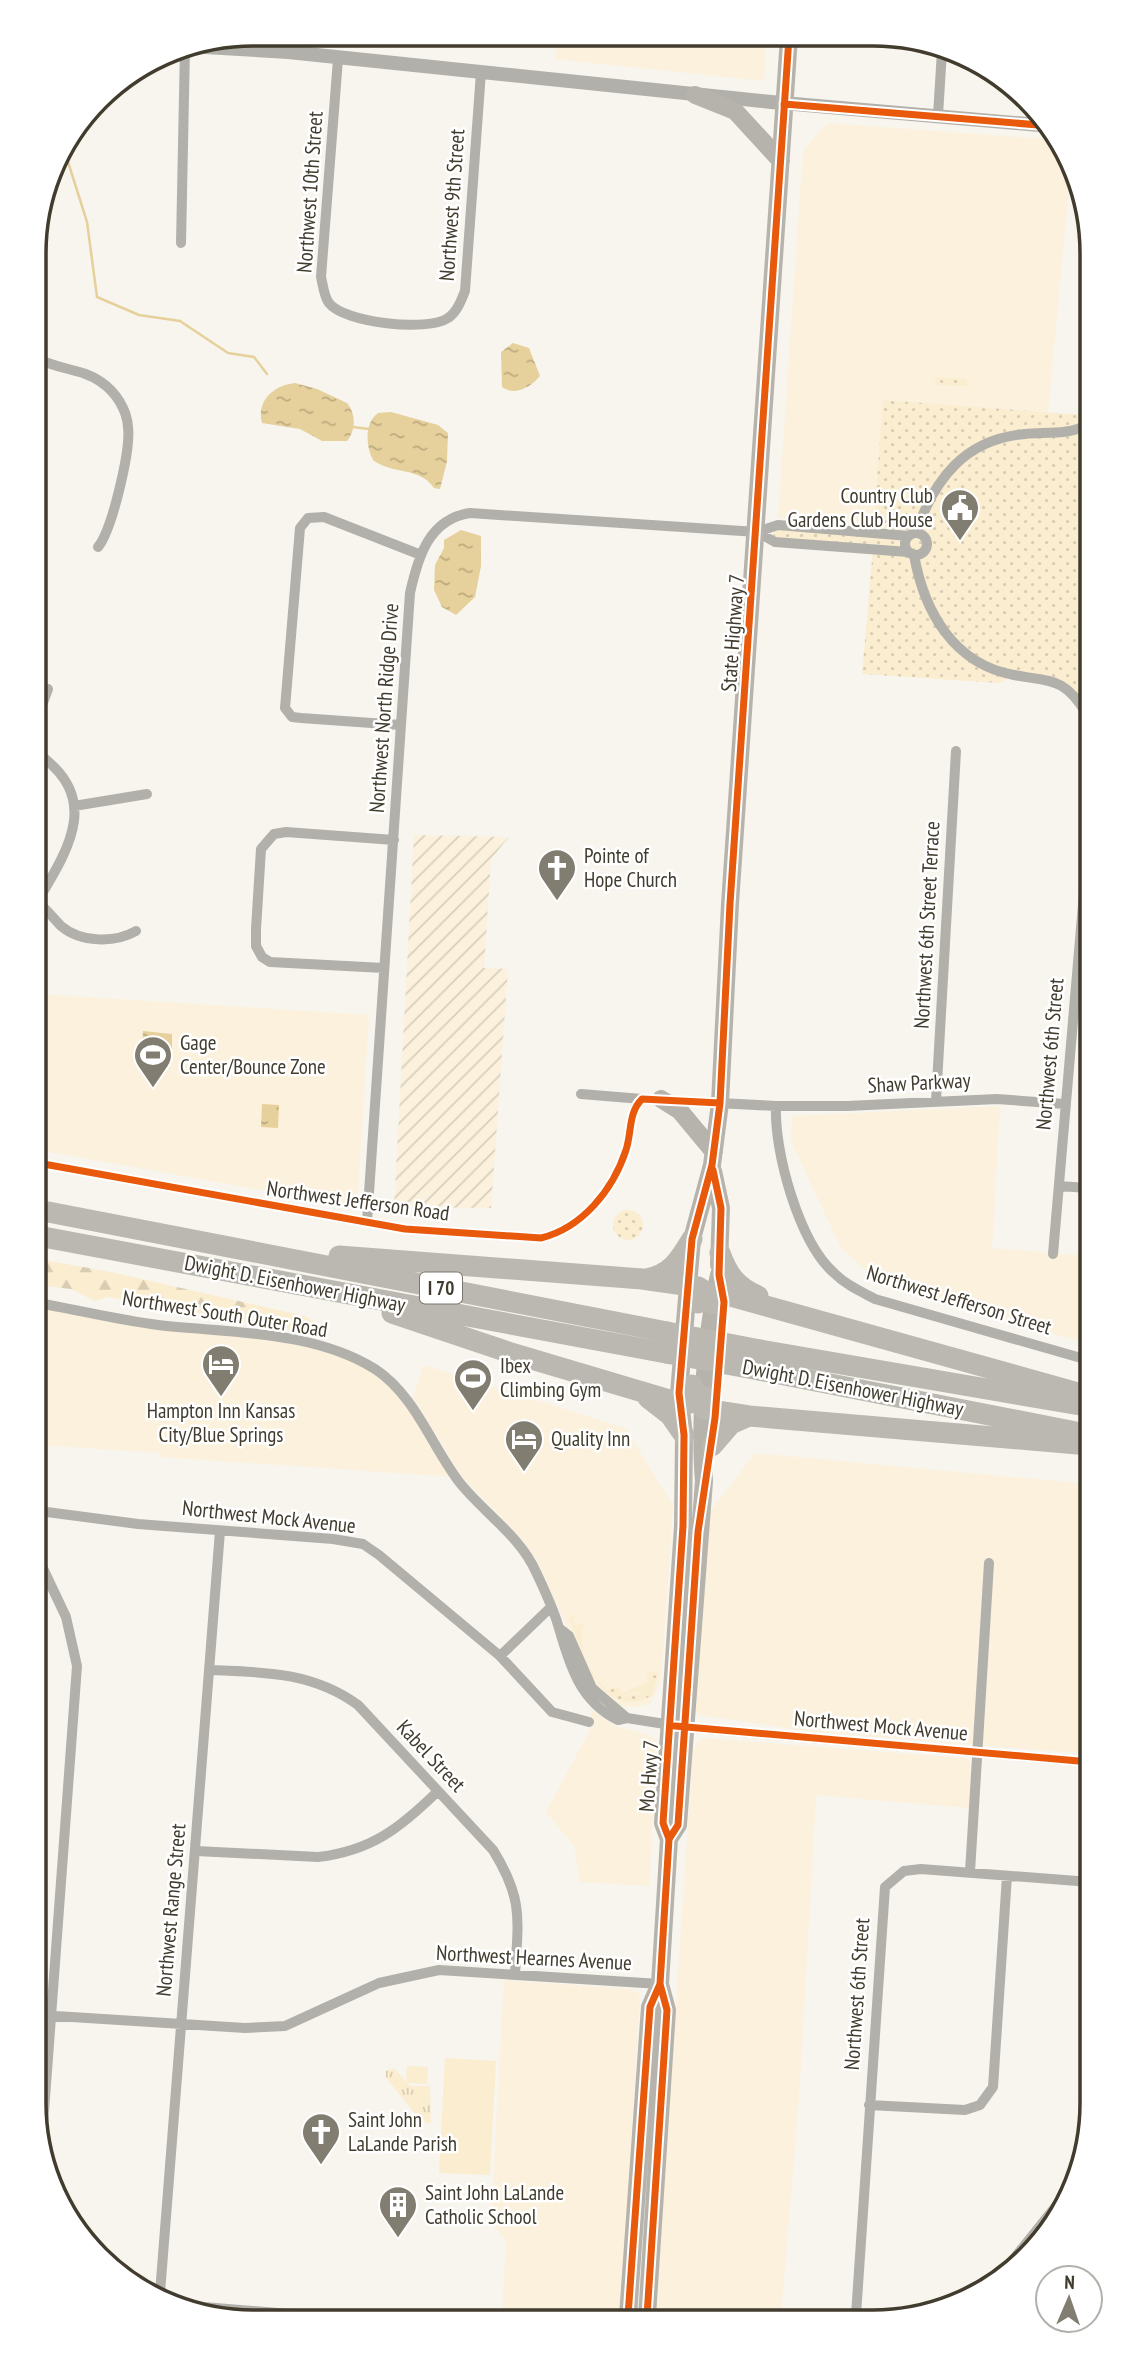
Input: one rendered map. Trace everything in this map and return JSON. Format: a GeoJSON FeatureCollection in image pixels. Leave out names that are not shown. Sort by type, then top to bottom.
{"type":"FeatureCollection","features":[{"type":"Feature","properties":{"kind":"highway","name":"Dwight D. Eisenhower Highway"},"geometry":{"type":"LineString","coordinates":[[46,1212],[215,1244],[667,1343]]}},
{"type":"Feature","properties":{"kind":"highway","name":"Dwight D. Eisenhower Highway"},"geometry":{"type":"LineString","coordinates":[[46,1238],[324,1290],[667,1343],[759,1360],[1079,1433]]}},
{"type":"Feature","properties":{"kind":"highway"},"geometry":{"type":"LineString","coordinates":[[642,1279],[668,1272],[679,1262],[692,1239]]}},
{"type":"Feature","properties":{"kind":"highway"},"geometry":{"type":"LineString","coordinates":[[215,1244],[433,1265],[642,1279],[765,1305],[1079,1393]]}},
{"type":"Feature","properties":{"kind":"highway"},"geometry":{"type":"LineString","coordinates":[[720,1253],[728,1274],[738,1286],[763,1299],[765,1305]]}},
{"type":"Feature","properties":{"kind":"highway"},"geometry":{"type":"LineString","coordinates":[[324,1290],[509,1352],[638,1391],[698,1401],[749,1416],[1079,1444]]}},
{"type":"Feature","properties":{"kind":"highway","name":"Dwight D. Eisenhower Highway"},"geometry":{"type":"LineString","coordinates":[[759,1360],[1079,1406]]}},
{"type":"Feature","properties":{"kind":"highway"},"geometry":{"type":"LineString","coordinates":[[638,1391],[670,1415],[684,1435]]}},
{"type":"Feature","properties":{"kind":"highway"},"geometry":{"type":"LineString","coordinates":[[712,1446],[731,1424],[749,1416]]}},
{"type":"Feature","properties":{"kind":"main road","name":"State Highway 7"},"geometry":{"type":"LineString","coordinates":[[713,1158],[720,1103],[730,904],[788,46]]}},
{"type":"Feature","properties":{"kind":"main road"},"geometry":{"type":"LineString","coordinates":[[695,95],[736,111],[781,161]]}},
{"type":"Feature","properties":{"kind":"main road"},"geometry":{"type":"LineString","coordinates":[[661,1099],[680,1111],[713,1158],[721,1208],[720,1253],[707,1293],[698,1401]]}},
{"type":"Feature","properties":{"kind":"main road"},"geometry":{"type":"LineString","coordinates":[[707,1293],[692,1239],[703,1207],[713,1158]]}},
{"type":"Feature","properties":{"kind":"main road"},"geometry":{"type":"LineString","coordinates":[[703,1207],[707,1293],[698,1401],[712,1446],[704,1481]]}},
{"type":"Feature","properties":{"kind":"main road","name":"Mo Hwy 7"},"geometry":{"type":"LineString","coordinates":[[660,1984],[669,1839],[678,1825],[677,1726],[684,1435],[698,1401]]}},
{"type":"Feature","properties":{"kind":"main road","name":"Mo Hwy 7"},"geometry":{"type":"LineString","coordinates":[[677,1726],[704,1481],[698,1401]]}},
{"type":"Feature","properties":{"kind":"main road"},"geometry":{"type":"LineString","coordinates":[[628,2310],[650,2007],[660,1984]]}},
{"type":"Feature","properties":{"kind":"main road"},"geometry":{"type":"LineString","coordinates":[[647,2310],[667,2010],[660,1984]]}},
{"type":"Feature","properties":{"kind":"street"},"geometry":{"type":"LineString","coordinates":[[288,52],[289,46]]}},
{"type":"Feature","properties":{"kind":"street"},"geometry":{"type":"LineString","coordinates":[[221,48],[288,52],[784,104],[1035,125]]}},
{"type":"Feature","properties":{"kind":"street"},"geometry":{"type":"LineString","coordinates":[[181,243],[187,57]]}},
{"type":"Feature","properties":{"kind":"street"},"geometry":{"type":"LineString","coordinates":[[938,116],[942,57]]}},
{"type":"Feature","properties":{"kind":"street","name":"Northwest 10th Street"},"geometry":{"type":"LineString","coordinates":[[338,59],[321,277],[328,302],[343,316],[360,321],[431,324]]}},
{"type":"Feature","properties":{"kind":"street","name":"Northwest 9th Street"},"geometry":{"type":"LineString","coordinates":[[431,324],[447,319],[459,307],[465,291],[481,72]]}},
{"type":"Feature","properties":{"kind":"street"},"geometry":{"type":"LineString","coordinates":[[46,361],[101,381],[120,402],[126,414],[128,442],[108,532],[98,547]]}},
{"type":"Feature","properties":{"kind":"street"},"geometry":{"type":"LineString","coordinates":[[1080,427],[1055,433],[1010,435],[966,453],[938,483],[912,535],[905,542],[923,594],[937,623],[952,643],[993,668],[1013,675],[1042,677],[1063,685],[1080,705]]}},
{"type":"Feature","properties":{"kind":"street","name":"Northwest North Ridge Drive"},"geometry":{"type":"LineString","coordinates":[[367,1222],[410,593],[421,555],[440,524],[470,513],[757,532]]}},
{"type":"Feature","properties":{"kind":"street"},"geometry":{"type":"LineString","coordinates":[[400,725],[286,717],[302,516],[324,517],[421,555]]}},
{"type":"Feature","properties":{"kind":"street"},"geometry":{"type":"LineString","coordinates":[[778,525],[912,535],[925,538],[930,546],[925,552],[911,554],[775,542],[757,532],[778,525]]}},
{"type":"Feature","properties":{"kind":"street"},"geometry":{"type":"LineString","coordinates":[[46,694],[48,689]]}},
{"type":"Feature","properties":{"kind":"street","name":"Northwest 6th Street Terrace"},"geometry":{"type":"LineString","coordinates":[[936,1101],[956,751]]}},
{"type":"Feature","properties":{"kind":"street"},"geometry":{"type":"LineString","coordinates":[[46,761],[60,774],[74,806],[72,839],[46,886]]}},
{"type":"Feature","properties":{"kind":"street"},"geometry":{"type":"LineString","coordinates":[[74,806],[147,794]]}},
{"type":"Feature","properties":{"kind":"street"},"geometry":{"type":"LineString","coordinates":[[384,968],[270,962],[262,957],[256,946],[261,849],[274,834],[286,832],[394,840]]}},
{"type":"Feature","properties":{"kind":"street"},"geometry":{"type":"LineString","coordinates":[[46,911],[64,928],[85,938],[116,940],[136,931]]}},
{"type":"Feature","properties":{"kind":"street","name":"Northwest 6th Street"},"geometry":{"type":"LineString","coordinates":[[1053,1254],[1080,937]]}},
{"type":"Feature","properties":{"kind":"street"},"geometry":{"type":"LineString","coordinates":[[581,1094],[720,1103]]}},
{"type":"Feature","properties":{"kind":"street","name":"Northwest Jefferson Road"},"geometry":{"type":"LineString","coordinates":[[46,1164],[405,1229],[519,1237],[557,1234],[588,1210],[615,1176],[626,1149],[635,1107],[642,1099]]}},
{"type":"Feature","properties":{"kind":"street","name":"Shaw Parkway"},"geometry":{"type":"LineString","coordinates":[[720,1103],[847,1106],[997,1099],[1064,1104]]}},
{"type":"Feature","properties":{"kind":"street","name":"Northwest Jefferson Street"},"geometry":{"type":"LineString","coordinates":[[776,1106],[778,1147],[786,1177],[809,1237],[831,1271],[849,1286],[875,1299],[1079,1358]]}},
{"type":"Feature","properties":{"kind":"street"},"geometry":{"type":"LineString","coordinates":[[1059,1186],[1079,1187]]}},
{"type":"Feature","properties":{"kind":"street","name":"Northwest South Outer Road"},"geometry":{"type":"LineString","coordinates":[[46,1304],[156,1325],[315,1345],[376,1370],[395,1387],[478,1505],[522,1549],[536,1571],[559,1628],[561,1642],[583,1690],[611,1717],[618,1720],[627,1718],[677,1726]]}},
{"type":"Feature","properties":{"kind":"street","name":"Northwest Mock Avenue"},"geometry":{"type":"LineString","coordinates":[[46,1512],[363,1544],[406,1575],[500,1656],[552,1712],[589,1722]]}},
{"type":"Feature","properties":{"kind":"street","name":"Northwest Range Street"},"geometry":{"type":"LineString","coordinates":[[160,2288],[220,1531]]}},
{"type":"Feature","properties":{"kind":"street"},"geometry":{"type":"LineString","coordinates":[[970,1872],[989,1563]]}},
{"type":"Feature","properties":{"kind":"street"},"geometry":{"type":"LineString","coordinates":[[46,1575],[66,1617],[77,1666],[46,2015]]}},
{"type":"Feature","properties":{"kind":"street"},"geometry":{"type":"LineString","coordinates":[[500,1656],[536,1618],[551,1607]]}},
{"type":"Feature","properties":{"kind":"street","name":"Kabel Street"},"geometry":{"type":"LineString","coordinates":[[210,1670],[297,1676],[339,1691],[358,1705],[493,1850],[513,1884],[519,1909],[515,1975]]}},
{"type":"Feature","properties":{"kind":"street","name":"Northwest Mock Avenue"},"geometry":{"type":"LineString","coordinates":[[677,1726],[1079,1761]]}},
{"type":"Feature","properties":{"kind":"street"},"geometry":{"type":"LineString","coordinates":[[196,1851],[318,1857],[358,1850],[396,1830],[437,1792]]}},
{"type":"Feature","properties":{"kind":"street","name":"Northwest 6th Street"},"geometry":{"type":"LineString","coordinates":[[856,2310],[885,1886],[904,1871],[970,1872],[1079,1881]]}},
{"type":"Feature","properties":{"kind":"street"},"geometry":{"type":"LineString","coordinates":[[869,2105],[965,2110],[980,2105],[993,2087],[1007,1876]]}},
{"type":"Feature","properties":{"kind":"street","name":"Northwest Hearnes Avenue"},"geometry":{"type":"LineString","coordinates":[[46,2015],[263,2029],[285,2026],[379,1983],[439,1970],[660,1984]]}},
{"type":"Feature","properties":{"kind":"shaded area"},"geometry":{"type":"Polygon","coordinates":[[[556,46],[766,46],[764,81],[555,59],[556,46]]]}},
{"type":"Feature","properties":{"kind":"shaded area"},"geometry":{"type":"Polygon","coordinates":[[[828,123],[1046,139],[1064,173],[1069,189],[1048,412],[884,400],[873,528],[778,518],[803,150],[828,123]]]}},
{"type":"Feature","properties":{"kind":"shaded area"},"geometry":{"type":"Polygon","coordinates":[[[414,835],[509,837],[491,859],[484,968],[508,969],[491,1208],[394,1207],[414,835]]]}},
{"type":"Feature","properties":{"kind":"shaded area"},"geometry":{"type":"Polygon","coordinates":[[[46,995],[369,1015],[357,1207],[46,1151],[46,995]]]}},
{"type":"Feature","properties":{"kind":"shaded area"},"geometry":{"type":"Polygon","coordinates":[[[1000,1106],[992,1248],[1079,1255],[1079,1341],[885,1287],[841,1248],[791,1141],[792,1116],[1000,1106]]]}},
{"type":"Feature","properties":{"kind":"shaded area"},"geometry":{"type":"Polygon","coordinates":[[[46,1304],[241,1333],[347,1355],[395,1387],[456,1477],[161,1457],[160,1453],[46,1445],[46,1304]]]}},
{"type":"Feature","properties":{"kind":"shaded area"},"geometry":{"type":"Polygon","coordinates":[[[423,1365],[625,1428],[673,1505],[661,1680],[651,1703],[637,1707],[622,1706],[603,1695],[589,1674],[537,1560],[519,1536],[461,1475],[413,1397],[423,1365]]]}},
{"type":"Feature","properties":{"kind":"shaded area"},"geometry":{"type":"Polygon","coordinates":[[[755,1453],[1079,1483],[1079,1753],[808,1731],[698,1715],[695,1709],[708,1514],[755,1453]]]}},
{"type":"Feature","properties":{"kind":"shaded area"},"geometry":{"type":"Polygon","coordinates":[[[591,1709],[615,1726],[652,1736],[657,1741],[649,1886],[579,1882],[575,1847],[546,1812],[590,1730],[591,1709]]]}},
{"type":"Feature","properties":{"kind":"shaded area"},"geometry":{"type":"Polygon","coordinates":[[[702,1738],[964,1758],[969,1760],[971,1770],[969,1808],[816,1795],[800,2083],[781,2310],[655,2310],[693,1750],[702,1738]]]}},
{"type":"Feature","properties":{"kind":"shaded area"},"geometry":{"type":"Polygon","coordinates":[[[504,1980],[631,1989],[640,1995],[620,2310],[502,2310],[506,2242],[491,2220],[504,1980]]]}},
{"type":"Feature","properties":{"kind":"green space"},"geometry":{"type":"Polygon","coordinates":[[[936,377],[966,379],[968,386],[935,385],[936,377]]]}},
{"type":"Feature","properties":{"kind":"green space"},"geometry":{"type":"Polygon","coordinates":[[[883,400],[1080,415],[1080,705],[1063,685],[1013,675],[1000,683],[862,674],[873,549],[773,546],[774,526],[873,533],[883,400]]]}},
{"type":"Feature","properties":{"kind":"green space"},"geometry":{"type":"Polygon","coordinates":[[[628,1210],[639,1214],[643,1225],[639,1236],[628,1240],[617,1236],[613,1225],[617,1214],[628,1210]]]}},
{"type":"Feature","properties":{"kind":"green space"},"geometry":{"type":"Polygon","coordinates":[[[46,1260],[111,1272],[304,1316],[316,1323],[320,1331],[307,1333],[108,1297],[95,1301],[71,1289],[46,1286],[46,1260]]]}},
{"type":"Feature","properties":{"kind":"green space"},"geometry":{"type":"Polygon","coordinates":[[[582,1613],[572,1619],[575,1626],[582,1623],[584,1650],[596,1677],[606,1688],[604,1690],[592,1673],[569,1618],[582,1613]]]}},
{"type":"Feature","properties":{"kind":"green space"},"geometry":{"type":"Polygon","coordinates":[[[659,1671],[652,1676],[651,1684],[643,1693],[635,1692],[622,1696],[617,1687],[623,1693],[648,1682],[647,1673],[659,1671]]]}},
{"type":"Feature","properties":{"kind":"green space"},"geometry":{"type":"Polygon","coordinates":[[[658,1674],[652,1695],[640,1701],[622,1701],[604,1690],[617,1687],[622,1696],[644,1693],[652,1676],[658,1674]]]}},
{"type":"Feature","properties":{"kind":"green space"},"geometry":{"type":"Polygon","coordinates":[[[445,2058],[496,2061],[490,2175],[439,2173],[445,2058]]]}},
{"type":"Feature","properties":{"kind":"green space"},"geometry":{"type":"Polygon","coordinates":[[[407,2066],[428,2067],[427,2084],[406,2083],[407,2066]]]}},
{"type":"Feature","properties":{"kind":"green space"},"geometry":{"type":"Polygon","coordinates":[[[394,2068],[410,2086],[430,2086],[431,2123],[422,2122],[386,2078],[386,2071],[394,2068]]]}},
{"type":"Feature","properties":{"kind":"water"},"geometry":{"type":"Polygon","coordinates":[[[513,343],[529,348],[540,376],[528,387],[518,391],[502,387],[501,352],[513,343]]]}},
{"type":"Feature","properties":{"kind":"water"},"geometry":{"type":"Polygon","coordinates":[[[295,383],[317,389],[347,403],[354,422],[347,441],[322,441],[300,429],[262,423],[262,408],[268,396],[280,387],[295,383]]]}},
{"type":"Feature","properties":{"kind":"water"},"geometry":{"type":"Polygon","coordinates":[[[391,412],[438,425],[448,433],[447,461],[440,489],[434,488],[421,476],[388,468],[373,460],[368,442],[370,423],[378,413],[391,412]]]}},
{"type":"Feature","properties":{"kind":"water"},"geometry":{"type":"Polygon","coordinates":[[[461,530],[481,536],[481,566],[475,597],[456,615],[442,607],[434,590],[435,565],[444,548],[444,540],[461,530]]]}},
{"type":"Feature","properties":{"kind":"water"},"geometry":{"type":"Polygon","coordinates":[[[143,1031],[172,1034],[172,1052],[142,1050],[143,1031]]]}},
{"type":"Feature","properties":{"kind":"water"},"geometry":{"type":"Polygon","coordinates":[[[262,1104],[279,1105],[278,1128],[261,1127],[262,1104]]]}},
{"type":"Feature","properties":{"kind":"waterway"},"geometry":{"type":"LineString","coordinates":[[67,160],[87,222],[97,297],[139,315],[180,321],[228,353],[254,357],[267,374]]}},
{"type":"Feature","properties":{"kind":"waterway"},"geometry":{"type":"LineString","coordinates":[[353,427],[369,429]]}},
{"type":"Feature","properties":{"kind":"cycle path"},"geometry":{"type":"LineString","coordinates":[[647,2310],[667,2010],[660,1984],[669,1839],[663,1823],[683,1526],[684,1435],[679,1393],[692,1239],[712,1165],[720,1103],[730,904],[788,46]]}},
{"type":"Feature","properties":{"kind":"cycle path"},"geometry":{"type":"LineString","coordinates":[[784,104],[1035,125]]}},
{"type":"Feature","properties":{"kind":"cycle path"},"geometry":{"type":"LineString","coordinates":[[46,1164],[405,1229],[541,1238],[570,1226],[604,1193],[620,1165],[628,1143],[634,1110],[642,1099],[720,1103]]}},
{"type":"Feature","properties":{"kind":"cycle path"},"geometry":{"type":"LineString","coordinates":[[669,1839],[678,1825],[698,1532],[715,1418],[724,1302],[719,1275],[721,1208],[713,1170]]}},
{"type":"Feature","properties":{"kind":"cycle path"},"geometry":{"type":"LineString","coordinates":[[675,1726],[1079,1761]]}},
{"type":"Feature","properties":{"kind":"cycle path"},"geometry":{"type":"LineString","coordinates":[[628,2310],[650,2007],[660,1984]]}},
{"type":"Feature","properties":{"kind":"place","name":"Country Club Gardens Club House"},"geometry":{"type":"Point","coordinates":[960,542]}},
{"type":"Feature","properties":{"kind":"place","name":"Pointe of Hope Church"},"geometry":{"type":"Point","coordinates":[557,902]}},
{"type":"Feature","properties":{"kind":"place","name":"Gage Center/Bounce Zone"},"geometry":{"type":"Point","coordinates":[153,1089]}},
{"type":"Feature","properties":{"kind":"place","name":"Hampton Inn Kansas City/Blue Springs"},"geometry":{"type":"Point","coordinates":[221,1398]}},
{"type":"Feature","properties":{"kind":"place","name":"Ibex Climbing Gym"},"geometry":{"type":"Point","coordinates":[473,1412]}},
{"type":"Feature","properties":{"kind":"place","name":"Quality Inn"},"geometry":{"type":"Point","coordinates":[524,1473]}},
{"type":"Feature","properties":{"kind":"place","name":"Saint John LaLande Parish"},"geometry":{"type":"Point","coordinates":[321,2166]}},
{"type":"Feature","properties":{"kind":"place","name":"Saint John LaLande Catholic School"},"geometry":{"type":"Point","coordinates":[398,2239]}}]}
